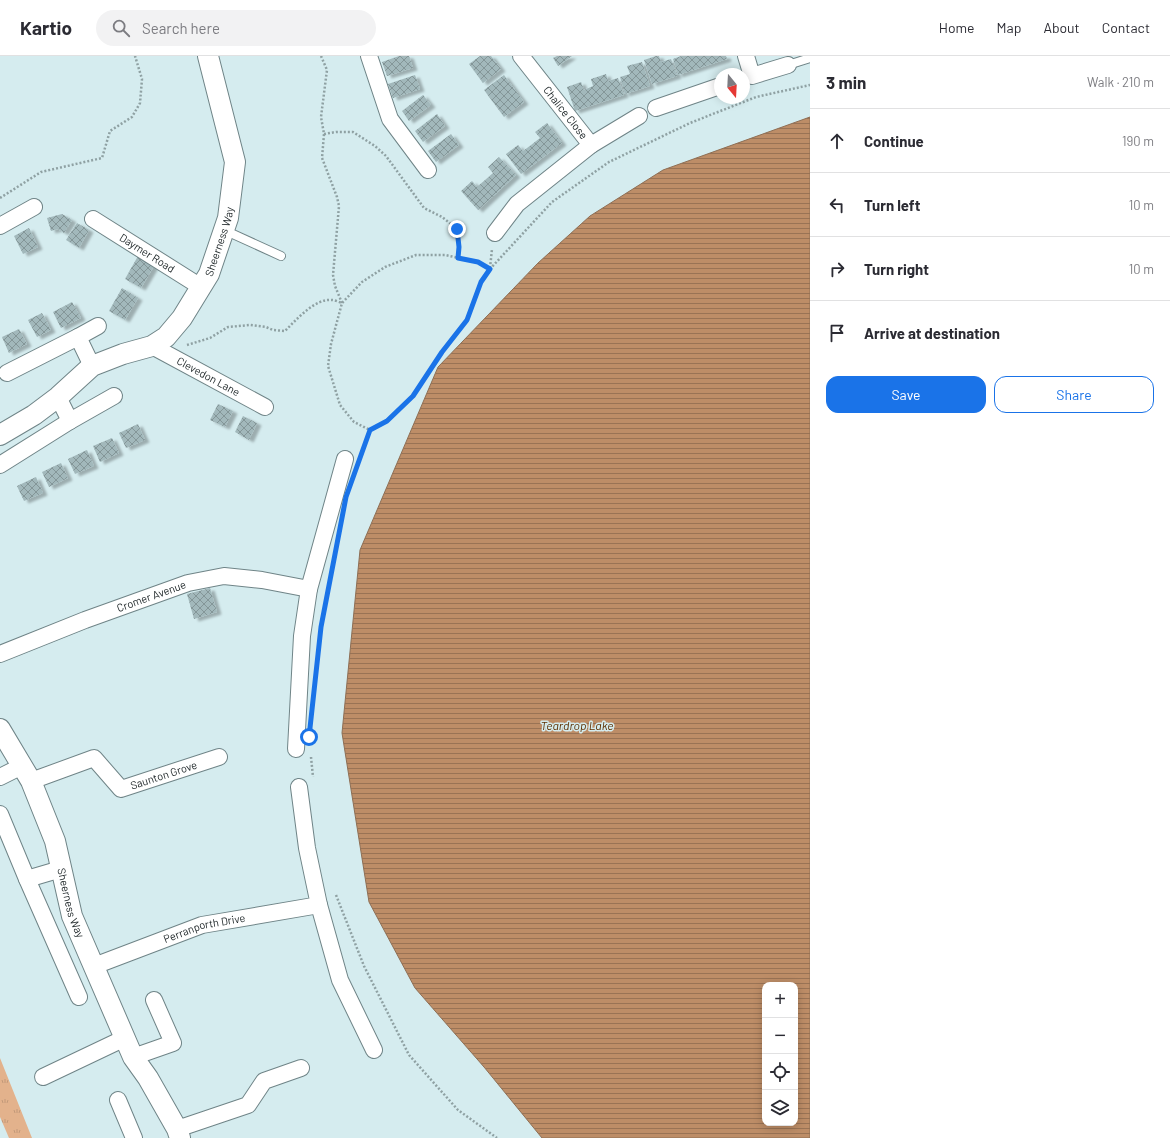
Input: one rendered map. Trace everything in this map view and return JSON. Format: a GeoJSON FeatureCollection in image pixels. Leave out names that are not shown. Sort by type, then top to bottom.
{"type":"FeatureCollection","features":[{"type":"Feature","properties":{"kind":"street","name":"Sheerness Way"},"geometry":{"type":"LineString","coordinates":[[159,341],[182,318],[209,274],[228,218],[235,162],[208,56]]}},
{"type":"Feature","properties":{"kind":"street"},"geometry":{"type":"LineString","coordinates":[[369,56],[390,119],[428,170]]}},
{"type":"Feature","properties":{"kind":"street","name":"Chalice Close"},"geometry":{"type":"LineString","coordinates":[[521,56],[591,144],[639,116]]}},
{"type":"Feature","properties":{"kind":"street"},"geometry":{"type":"LineString","coordinates":[[746,56],[747,68]]}},
{"type":"Feature","properties":{"kind":"street"},"geometry":{"type":"LineString","coordinates":[[750,76],[788,65]]}},
{"type":"Feature","properties":{"kind":"street"},"geometry":{"type":"LineString","coordinates":[[656,108],[714,88]]}},
{"type":"Feature","properties":{"kind":"street"},"geometry":{"type":"LineString","coordinates":[[495,233],[517,204],[591,144]]}},
{"type":"Feature","properties":{"kind":"street"},"geometry":{"type":"LineString","coordinates":[[0,226],[34,207]]}},
{"type":"Feature","properties":{"kind":"street","name":"Daymer Road"},"geometry":{"type":"LineString","coordinates":[[93,219],[201,287]]}},
{"type":"Feature","properties":{"kind":"street"},"geometry":{"type":"LineString","coordinates":[[7,373],[98,326]]}},
{"type":"Feature","properties":{"kind":"street"},"geometry":{"type":"LineString","coordinates":[[78,337],[92,366]]}},
{"type":"Feature","properties":{"kind":"street"},"geometry":{"type":"LineString","coordinates":[[1,432],[34,415],[58,397],[92,366],[159,341]]}},
{"type":"Feature","properties":{"kind":"street","name":"Clevedon Lane"},"geometry":{"type":"LineString","coordinates":[[159,341],[265,407]]}},
{"type":"Feature","properties":{"kind":"street"},"geometry":{"type":"LineString","coordinates":[[0,465],[70,421],[114,396]]}},
{"type":"Feature","properties":{"kind":"street"},"geometry":{"type":"LineString","coordinates":[[58,397],[70,421]]}},
{"type":"Feature","properties":{"kind":"street"},"geometry":{"type":"LineString","coordinates":[[303,751],[302,636],[309,589],[352,460]]}},
{"type":"Feature","properties":{"kind":"street","name":"Cromer Avenue"},"geometry":{"type":"LineString","coordinates":[[0,654],[85,620],[188,583],[224,576],[262,580],[309,589]]}},
{"type":"Feature","properties":{"kind":"street","name":"Sheerness Way"},"geometry":{"type":"LineString","coordinates":[[0,729],[27,774],[55,841],[72,916],[125,1038],[134,1057],[148,1078],[179,1134]]}},
{"type":"Feature","properties":{"kind":"street","name":"Saunton Grove"},"geometry":{"type":"LineString","coordinates":[[27,774],[94,758],[121,789],[219,757]]}},
{"type":"Feature","properties":{"kind":"street"},"geometry":{"type":"LineString","coordinates":[[0,777],[27,774]]}},
{"type":"Feature","properties":{"kind":"street"},"geometry":{"type":"LineString","coordinates":[[306,785],[307,848],[318,905],[340,980],[374,1050]]}},
{"type":"Feature","properties":{"kind":"street"},"geometry":{"type":"LineString","coordinates":[[0,814],[79,997]]}},
{"type":"Feature","properties":{"kind":"street"},"geometry":{"type":"LineString","coordinates":[[27,879],[61,869]]}},
{"type":"Feature","properties":{"kind":"street","name":"Perranporth Drive"},"geometry":{"type":"LineString","coordinates":[[94,966],[202,926],[318,905]]}},
{"type":"Feature","properties":{"kind":"street"},"geometry":{"type":"LineString","coordinates":[[134,1057],[173,1043],[154,1000]]}},
{"type":"Feature","properties":{"kind":"street"},"geometry":{"type":"LineString","coordinates":[[43,1077],[125,1038]]}},
{"type":"Feature","properties":{"kind":"street"},"geometry":{"type":"LineString","coordinates":[[179,1134],[248,1105],[264,1081],[301,1068]]}},
{"type":"Feature","properties":{"kind":"street"},"geometry":{"type":"LineString","coordinates":[[118,1100],[134,1138]]}},
{"type":"Feature","properties":{"kind":"lane"},"geometry":{"type":"LineString","coordinates":[[788,65],[810,58]]}},
{"type":"Feature","properties":{"kind":"lane"},"geometry":{"type":"LineString","coordinates":[[224,230],[281,256]]}},
{"type":"Feature","properties":{"kind":"path"},"geometry":{"type":"LineString","coordinates":[[0,198],[40,172],[102,158],[110,131],[132,117],[140,103],[142,79],[136,56]]}},
{"type":"Feature","properties":{"kind":"path"},"geometry":{"type":"LineString","coordinates":[[321,56],[327,70],[321,117],[324,134],[322,158],[339,206],[333,275],[335,286],[342,304]]}},
{"type":"Feature","properties":{"kind":"path"},"geometry":{"type":"LineString","coordinates":[[352,460],[370,430],[387,421],[413,396],[442,352],[467,320],[481,282],[490,269],[552,202],[608,162],[690,123],[756,98],[810,85]]}},
{"type":"Feature","properties":{"kind":"path"},"geometry":{"type":"LineString","coordinates":[[324,134],[353,132],[375,146],[386,156],[424,208],[442,217],[457,229],[459,247],[458,258]]}},
{"type":"Feature","properties":{"kind":"path"},"geometry":{"type":"LineString","coordinates":[[370,430],[354,422],[340,405],[328,366],[331,344],[342,304],[362,282],[385,267],[416,255],[445,255],[478,262],[490,269]]}},
{"type":"Feature","properties":{"kind":"path"},"geometry":{"type":"LineString","coordinates":[[159,341],[183,346],[210,338],[228,327],[250,325],[285,331],[303,313],[319,303],[332,300],[342,304]]}},
{"type":"Feature","properties":{"kind":"path"},"geometry":{"type":"LineString","coordinates":[[303,751],[306,785]]}},
{"type":"Feature","properties":{"kind":"path"},"geometry":{"type":"LineString","coordinates":[[336,895],[364,966],[409,1055],[458,1110],[497,1138]]}},
{"type":"Feature","properties":{"kind":"green space"},"geometry":{"type":"Polygon","coordinates":[[[0,1058],[32,1138],[9,1138],[0,1117],[0,1058]]]}},
{"type":"Feature","properties":{"kind":"water","name":"Teardrop Lake"},"geometry":{"type":"Polygon","coordinates":[[[810,117],[810,1138],[542,1138],[484,1067],[415,988],[369,902],[342,733],[360,550],[438,367],[538,263],[590,216],[663,170],[810,117]]]}},
{"type":"Feature","properties":{"kind":"building"},"geometry":{"type":"Polygon","coordinates":[[[399,56],[409,56],[413,68],[387,76],[382,62],[399,56]]]}},
{"type":"Feature","properties":{"kind":"building"},"geometry":{"type":"Polygon","coordinates":[[[480,56],[491,56],[501,69],[483,83],[469,64],[480,56]]]}},
{"type":"Feature","properties":{"kind":"building"},"geometry":{"type":"Polygon","coordinates":[[[557,56],[572,56],[558,66],[553,58],[557,56]]]}},
{"type":"Feature","properties":{"kind":"building"},"geometry":{"type":"Polygon","coordinates":[[[659,56],[661,62],[671,59],[677,76],[652,84],[644,60],[659,56]]]}},
{"type":"Feature","properties":{"kind":"building"},"geometry":{"type":"Polygon","coordinates":[[[681,56],[726,56],[727,59],[678,75],[673,59],[681,56]]]}},
{"type":"Feature","properties":{"kind":"building"},"geometry":{"type":"Polygon","coordinates":[[[642,62],[650,86],[625,94],[620,77],[630,74],[627,66],[642,62]]]}},
{"type":"Feature","properties":{"kind":"building"},"geometry":{"type":"Polygon","coordinates":[[[606,74],[608,81],[618,78],[624,95],[575,111],[567,87],[581,82],[584,90],[593,86],[591,79],[606,74]]]}},
{"type":"Feature","properties":{"kind":"building"},"geometry":{"type":"Polygon","coordinates":[[[415,75],[420,89],[393,98],[388,84],[415,75]]]}},
{"type":"Feature","properties":{"kind":"building"},"geometry":{"type":"Polygon","coordinates":[[[504,75],[524,102],[504,117],[484,90],[504,75]]]}},
{"type":"Feature","properties":{"kind":"building"},"geometry":{"type":"Polygon","coordinates":[[[423,95],[431,105],[409,121],[402,111],[423,95]]]}},
{"type":"Feature","properties":{"kind":"building"},"geometry":{"type":"Polygon","coordinates":[[[437,114],[445,126],[423,142],[415,131],[437,114]]]}},
{"type":"Feature","properties":{"kind":"building"},"geometry":{"type":"Polygon","coordinates":[[[547,123],[562,143],[521,174],[506,154],[518,145],[523,151],[531,145],[540,138],[535,132],[547,123]]]}},
{"type":"Feature","properties":{"kind":"building"},"geometry":{"type":"Polygon","coordinates":[[[451,134],[459,145],[436,162],[428,151],[451,134]]]}},
{"type":"Feature","properties":{"kind":"building"},"geometry":{"type":"Polygon","coordinates":[[[499,157],[516,175],[478,210],[461,191],[472,181],[477,187],[493,173],[488,167],[499,157]]]}},
{"type":"Feature","properties":{"kind":"building"},"geometry":{"type":"Polygon","coordinates":[[[62,214],[72,220],[64,233],[58,229],[51,231],[47,218],[62,214]]]}},
{"type":"Feature","properties":{"kind":"building"},"geometry":{"type":"Polygon","coordinates":[[[77,223],[89,230],[79,248],[66,240],[77,223]]]}},
{"type":"Feature","properties":{"kind":"building"},"geometry":{"type":"Polygon","coordinates":[[[29,228],[38,247],[23,254],[14,236],[29,228]]]}},
{"type":"Feature","properties":{"kind":"building"},"geometry":{"type":"Polygon","coordinates":[[[138,256],[154,266],[141,288],[125,279],[138,256]]]}},
{"type":"Feature","properties":{"kind":"building"},"geometry":{"type":"Polygon","coordinates":[[[122,288],[138,298],[125,320],[109,311],[122,288]]]}},
{"type":"Feature","properties":{"kind":"building"},"geometry":{"type":"Polygon","coordinates":[[[72,302],[81,318],[61,328],[53,312],[72,302]]]}},
{"type":"Feature","properties":{"kind":"building"},"geometry":{"type":"Polygon","coordinates":[[[42,313],[51,330],[37,337],[28,320],[42,313]]]}},
{"type":"Feature","properties":{"kind":"building"},"geometry":{"type":"Polygon","coordinates":[[[19,329],[27,344],[9,353],[2,337],[19,329]]]}},
{"type":"Feature","properties":{"kind":"building"},"geometry":{"type":"Polygon","coordinates":[[[218,404],[233,411],[225,427],[210,420],[218,404]]]}},
{"type":"Feature","properties":{"kind":"building"},"geometry":{"type":"Polygon","coordinates":[[[243,416],[257,423],[249,440],[235,432],[243,416]]]}},
{"type":"Feature","properties":{"kind":"building"},"geometry":{"type":"Polygon","coordinates":[[[138,424],[145,440],[126,448],[119,433],[138,424]]]}},
{"type":"Feature","properties":{"kind":"building"},"geometry":{"type":"Polygon","coordinates":[[[112,438],[119,453],[100,462],[93,446],[112,438]]]}},
{"type":"Feature","properties":{"kind":"building"},"geometry":{"type":"Polygon","coordinates":[[[87,450],[94,466],[75,474],[68,459],[87,450]]]}},
{"type":"Feature","properties":{"kind":"building"},"geometry":{"type":"Polygon","coordinates":[[[61,463],[68,478],[49,487],[42,472],[61,463]]]}},
{"type":"Feature","properties":{"kind":"building"},"geometry":{"type":"Polygon","coordinates":[[[36,477],[43,493],[24,501],[17,486],[36,477]]]}},
{"type":"Feature","properties":{"kind":"building"},"geometry":{"type":"Polygon","coordinates":[[[210,588],[217,612],[194,619],[187,594],[210,588]]]}},
{"type":"Feature","properties":{"kind":"route"},"geometry":{"type":"LineString","coordinates":[[309,737],[321,627],[346,497],[370,430],[387,421],[413,396],[442,352],[467,320],[481,282],[490,269],[478,262],[458,258],[459,247],[457,229]]}}]}
